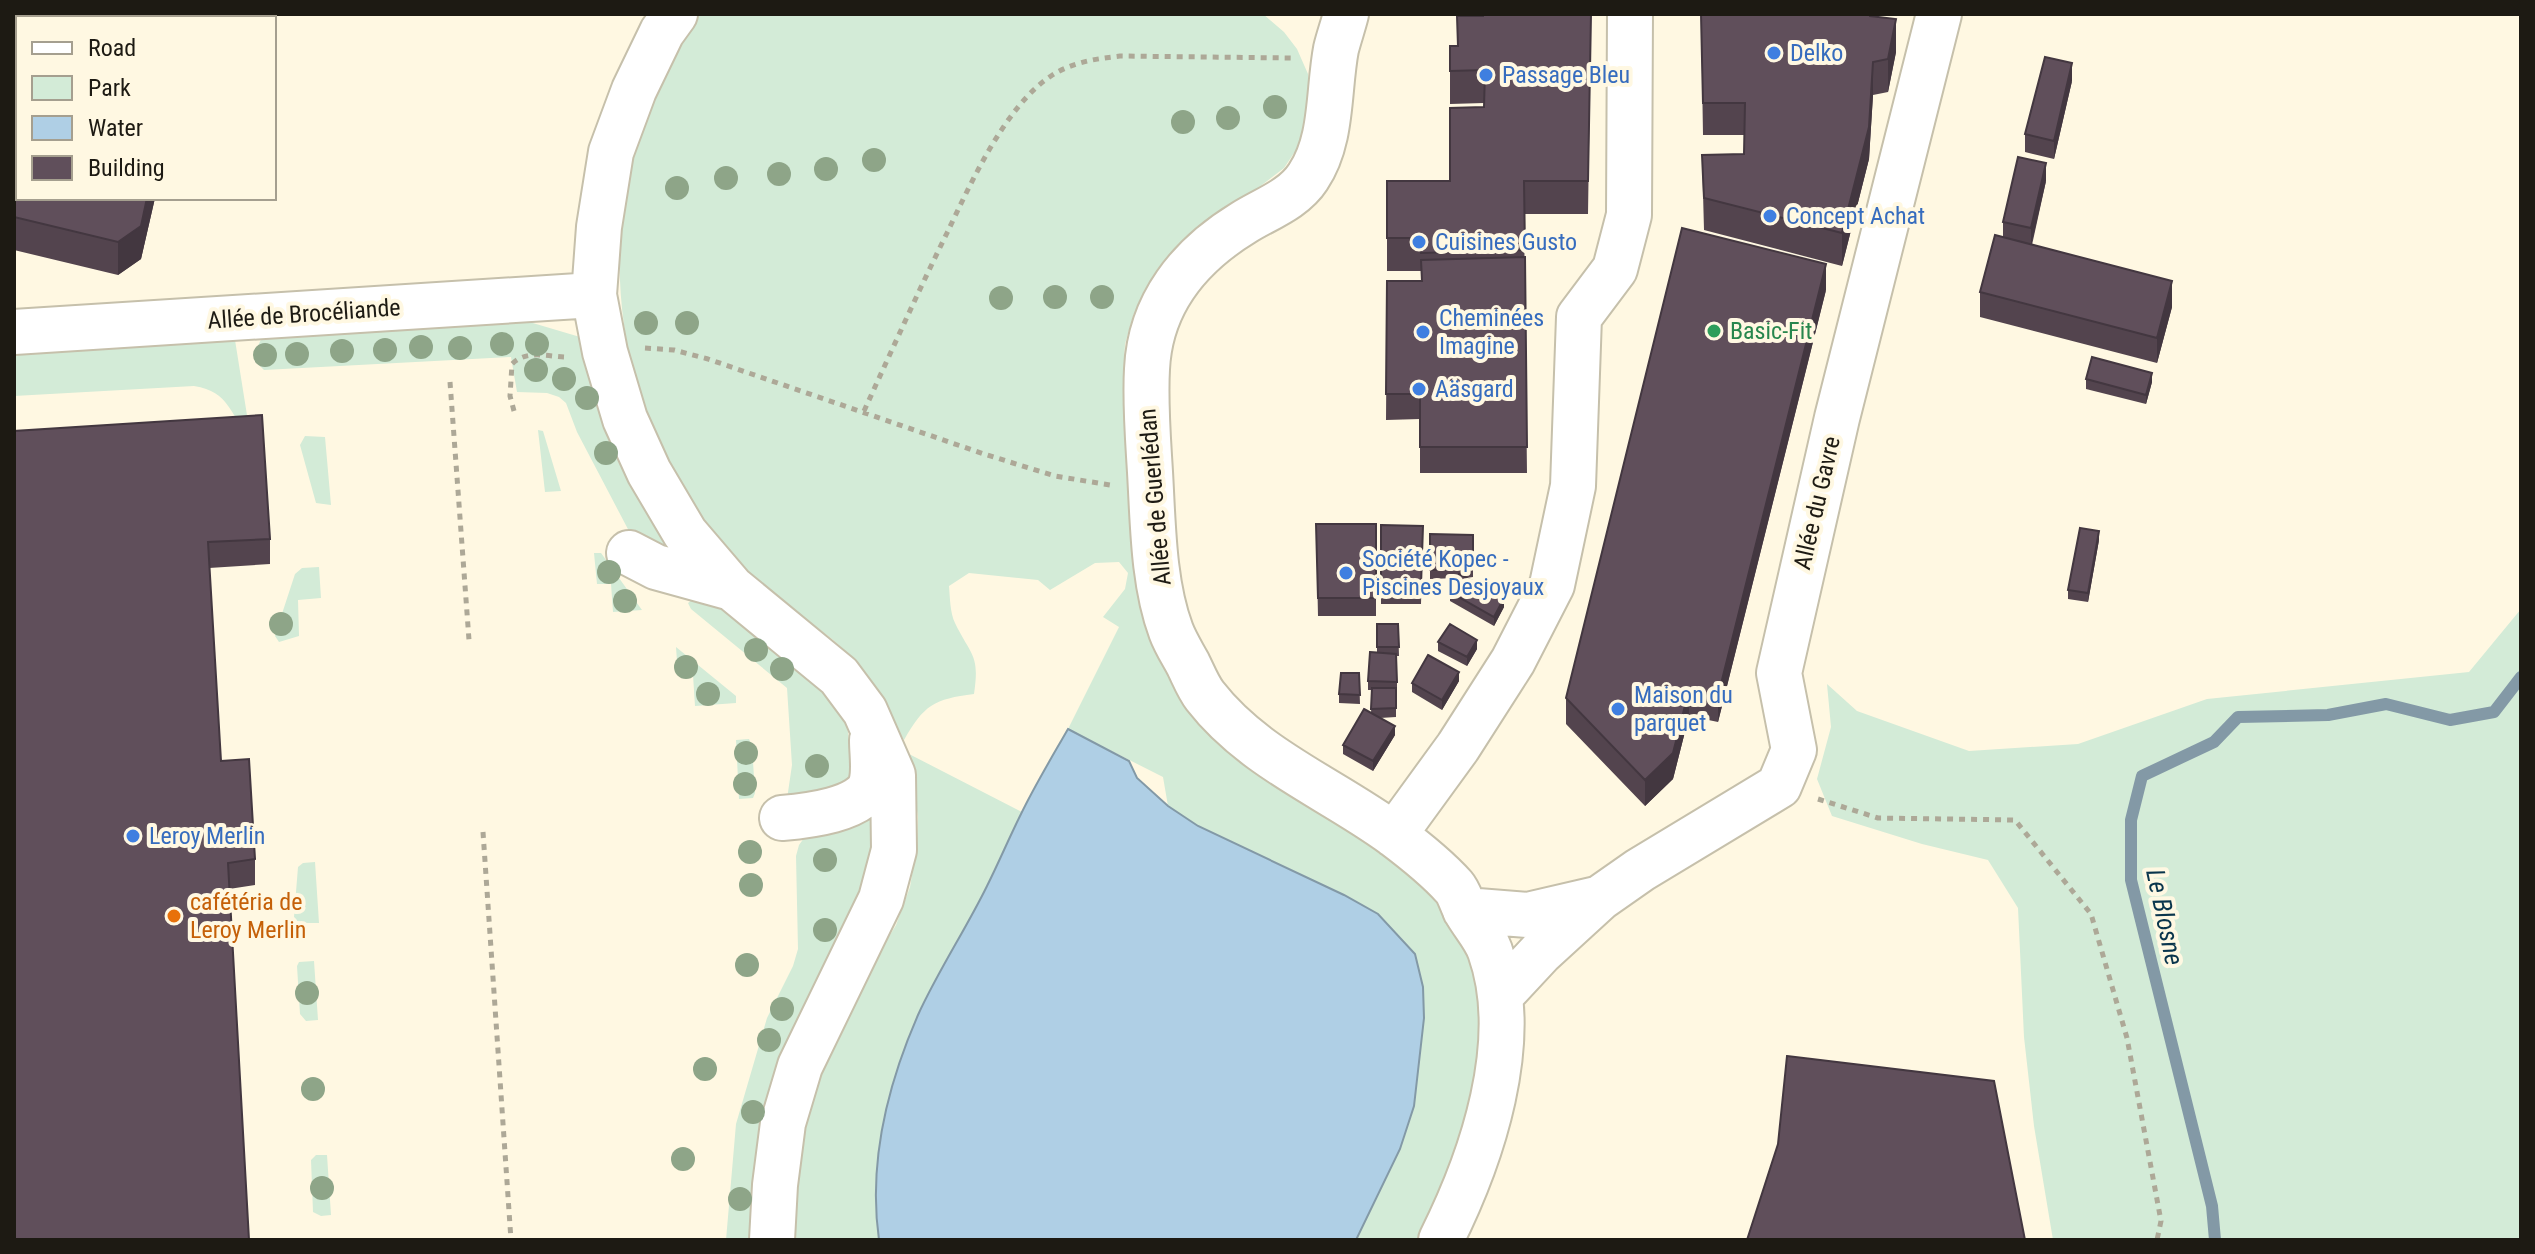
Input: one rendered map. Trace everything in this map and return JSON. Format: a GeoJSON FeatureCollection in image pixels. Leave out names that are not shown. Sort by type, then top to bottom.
{"type":"FeatureCollection","features":[{"type":"Feature","properties":{"kind":"street"},"geometry":{"type":"LineString","coordinates":[[675,14],[662,32],[634,90],[611,152],[599,227],[594,295],[605,352],[625,419],[649,472],[685,533],[732,588],[839,676],[865,711],[893,775],[894,850],[881,899],[800,1066],[783,1123],[772,1240]]}},
{"type":"Feature","properties":{"kind":"street"},"geometry":{"type":"LineString","coordinates":[[1394,835],[1458,747],[1513,661],[1552,585],[1573,486],[1579,317],[1615,269],[1629,215],[1630,14]]}},
{"type":"Feature","properties":{"kind":"street","name":"Allée du Gavre"},"geometry":{"type":"LineString","coordinates":[[1779,786],[1794,750],[1779,673],[1837,418],[1939,14]]}},
{"type":"Feature","properties":{"kind":"street","name":"Allée de Guerlédan"},"geometry":{"type":"LineString","coordinates":[[1341,32],[1327,125],[1320,155],[1309,176],[1279,203],[1205,249],[1179,277],[1163,303],[1152,331],[1147,367],[1156,564],[1171,630],[1203,694],[1244,737],[1394,835],[1456,890],[1489,949],[1500,996],[1502,1022],[1497,1072],[1481,1143],[1441,1240]]}},
{"type":"Feature","properties":{"kind":"street","name":"Allée de Brocéliande"},"geometry":{"type":"LineString","coordinates":[[14,332],[594,295]]}},
{"type":"Feature","properties":{"kind":"street"},"geometry":{"type":"LineString","coordinates":[[629,553],[656,567],[732,588]]}},
{"type":"Feature","properties":{"kind":"street"},"geometry":{"type":"LineString","coordinates":[[782,818],[843,807],[857,802],[866,794],[872,782],[872,726]]}},
{"type":"Feature","properties":{"kind":"street"},"geometry":{"type":"LineString","coordinates":[[1500,996],[1541,952],[1600,898],[1640,870],[1779,786]]}},
{"type":"Feature","properties":{"kind":"street"},"geometry":{"type":"LineString","coordinates":[[1465,910],[1528,915],[1600,898]]}},
{"type":"Feature","properties":{"kind":"path"},"geometry":{"type":"LineString","coordinates":[[864,411],[979,166],[1006,125],[1048,77],[1068,66],[1120,56],[1304,58],[1341,32]]}},
{"type":"Feature","properties":{"kind":"path"},"geometry":{"type":"LineString","coordinates":[[514,411],[510,396],[512,364],[519,357],[585,356],[634,348],[674,350],[1055,476],[1121,487],[1150,481]]}},
{"type":"Feature","properties":{"kind":"path"},"geometry":{"type":"LineString","coordinates":[[450,382],[469,640]]}},
{"type":"Feature","properties":{"kind":"path"},"geometry":{"type":"LineString","coordinates":[[1779,786],[1878,818],[2015,820],[2091,914],[2127,1038],[2161,1221],[2157,1240]]}},
{"type":"Feature","properties":{"kind":"path"},"geometry":{"type":"LineString","coordinates":[[483,832],[511,1240]]}},
{"type":"Feature","properties":{"kind":"green space"},"geometry":{"type":"Polygon","coordinates":[[[700,14],[1263,14],[1284,32],[1297,49],[1308,74],[1310,101],[1307,125],[1298,147],[1284,168],[1178,249],[1158,268],[1133,316],[1125,344],[1123,381],[1134,562],[1143,611],[1347,822],[1459,915],[1486,1008],[1466,1139],[1424,1240],[1356,1240],[1400,1149],[1414,1106],[1424,1018],[1292,870],[1198,826],[1168,806],[1163,777],[1068,729],[1119,627],[1103,617],[1125,589],[1128,573],[1119,562],[1095,563],[1050,590],[1038,580],[969,573],[949,586],[953,619],[975,663],[974,694],[949,698],[924,711],[904,740],[861,667],[833,640],[737,562],[682,489],[650,425],[629,356],[620,284],[622,212],[636,142],[662,75],[700,14]]]}},
{"type":"Feature","properties":{"kind":"green space"},"geometry":{"type":"Polygon","coordinates":[[[526,321],[580,337],[635,491],[667,543],[665,547],[630,533],[577,432],[566,403],[547,393],[517,392],[511,357],[264,370],[257,363],[262,337],[526,321]]]}},
{"type":"Feature","properties":{"kind":"green space"},"geometry":{"type":"Polygon","coordinates":[[[235,340],[250,434],[215,393],[194,386],[14,396],[14,353],[235,340]]]}},
{"type":"Feature","properties":{"kind":"green space"},"geometry":{"type":"Polygon","coordinates":[[[538,430],[543,431],[561,491],[545,492],[538,430]]]}},
{"type":"Feature","properties":{"kind":"green space"},"geometry":{"type":"Polygon","coordinates":[[[305,436],[325,437],[331,505],[316,503],[300,445],[305,436]]]}},
{"type":"Feature","properties":{"kind":"green space"},"geometry":{"type":"Polygon","coordinates":[[[594,553],[601,553],[642,610],[613,612],[611,584],[597,584],[594,553]]]}},
{"type":"Feature","properties":{"kind":"green space"},"geometry":{"type":"Polygon","coordinates":[[[319,567],[321,598],[298,600],[299,636],[279,642],[275,636],[295,574],[302,568],[319,567]]]}},
{"type":"Feature","properties":{"kind":"green space"},"geometry":{"type":"Polygon","coordinates":[[[692,600],[721,605],[833,698],[847,724],[852,767],[851,774],[839,788],[787,799],[792,765],[787,688],[691,609],[688,603],[692,600]]]}},
{"type":"Feature","properties":{"kind":"green space"},"geometry":{"type":"Polygon","coordinates":[[[2521,609],[2521,1240],[2053,1240],[2034,1126],[2024,1037],[2018,908],[1988,860],[1922,844],[1832,816],[1817,779],[1831,727],[1827,684],[1857,711],[1969,751],[2078,744],[2207,699],[2469,672],[2521,609]]]}},
{"type":"Feature","properties":{"kind":"green space"},"geometry":{"type":"Polygon","coordinates":[[[676,647],[736,696],[736,703],[695,706],[693,675],[678,676],[676,647]]]}},
{"type":"Feature","properties":{"kind":"green space"},"geometry":{"type":"Polygon","coordinates":[[[749,739],[755,793],[753,798],[739,799],[736,740],[749,739]]]}},
{"type":"Feature","properties":{"kind":"green space"},"geometry":{"type":"Polygon","coordinates":[[[909,754],[1022,812],[909,1038],[876,1217],[879,1240],[791,1240],[799,1145],[815,1076],[867,973],[896,925],[910,887],[918,817],[909,754]]]}},
{"type":"Feature","properties":{"kind":"green space"},"geometry":{"type":"Polygon","coordinates":[[[872,817],[875,819],[869,873],[791,1033],[778,1077],[756,1240],[726,1240],[736,1124],[767,1018],[793,966],[798,949],[796,856],[799,845],[807,834],[872,817]]]}},
{"type":"Feature","properties":{"kind":"green space"},"geometry":{"type":"Polygon","coordinates":[[[315,862],[319,923],[298,923],[294,917],[298,867],[303,863],[315,862]]]}},
{"type":"Feature","properties":{"kind":"green space"},"geometry":{"type":"Polygon","coordinates":[[[314,961],[318,1020],[306,1021],[300,1014],[297,966],[299,962],[314,961]]]}},
{"type":"Feature","properties":{"kind":"green space"},"geometry":{"type":"Polygon","coordinates":[[[316,1155],[327,1155],[331,1215],[321,1216],[313,1212],[311,1160],[316,1155]]]}},
{"type":"Feature","properties":{"kind":"water"},"geometry":{"type":"Polygon","coordinates":[[[1068,729],[1129,761],[1137,778],[1168,806],[1198,826],[1378,914],[1415,954],[1423,987],[1424,1018],[1414,1106],[1400,1149],[1356,1240],[879,1240],[876,1211],[878,1154],[897,1069],[926,999],[979,902],[1026,803],[1068,729]]]}},
{"type":"Feature","properties":{"kind":"building"},"geometry":{"type":"Polygon","coordinates":[[[14,14],[197,14],[16,16],[16,200],[147,200],[141,226],[118,242],[14,217],[14,14]]]}},
{"type":"Feature","properties":{"kind":"building"},"geometry":{"type":"Polygon","coordinates":[[[1591,14],[1588,181],[1524,181],[1525,250],[1421,253],[1421,238],[1387,238],[1387,181],[1450,181],[1450,108],[1484,107],[1485,70],[1450,71],[1450,46],[1458,46],[1457,16],[1591,14]]]}},
{"type":"Feature","properties":{"kind":"building"},"geometry":{"type":"Polygon","coordinates":[[[1701,14],[1869,14],[1896,19],[1888,59],[1873,62],[1869,127],[1842,233],[1704,198],[1702,155],[1744,154],[1745,103],[1703,103],[1701,14]]]}},
{"type":"Feature","properties":{"kind":"building"},"geometry":{"type":"Polygon","coordinates":[[[2045,57],[2072,63],[2054,141],[2025,134],[2045,57]]]}},
{"type":"Feature","properties":{"kind":"building"},"geometry":{"type":"Polygon","coordinates":[[[2018,157],[2046,163],[2031,228],[2003,222],[2018,157]]]}},
{"type":"Feature","properties":{"kind":"building"},"geometry":{"type":"Polygon","coordinates":[[[1682,228],[1826,264],[1718,696],[1689,690],[1673,753],[1645,780],[1566,698],[1682,228]]]}},
{"type":"Feature","properties":{"kind":"building"},"geometry":{"type":"Polygon","coordinates":[[[1995,235],[2172,281],[2157,338],[1980,292],[1995,235]]]}},
{"type":"Feature","properties":{"kind":"building"},"geometry":{"type":"Polygon","coordinates":[[[1525,257],[1527,447],[1420,447],[1420,394],[1386,394],[1387,281],[1422,281],[1421,260],[1525,257]]]}},
{"type":"Feature","properties":{"kind":"building"},"geometry":{"type":"Polygon","coordinates":[[[2092,357],[2152,373],[2146,395],[2086,379],[2092,357]]]}},
{"type":"Feature","properties":{"kind":"building","name":"Leroy Merlin"},"geometry":{"type":"Polygon","coordinates":[[[262,415],[270,539],[208,542],[221,761],[249,759],[255,859],[228,863],[249,1240],[14,1240],[14,431],[262,415]]]}},
{"type":"Feature","properties":{"kind":"building"},"geometry":{"type":"Polygon","coordinates":[[[1316,524],[1376,524],[1376,598],[1318,598],[1316,524]]]}},
{"type":"Feature","properties":{"kind":"building"},"geometry":{"type":"Polygon","coordinates":[[[1381,525],[1423,526],[1421,586],[1381,586],[1381,525]]]}},
{"type":"Feature","properties":{"kind":"building"},"geometry":{"type":"Polygon","coordinates":[[[2080,528],[2099,531],[2088,593],[2068,590],[2080,528]]]}},
{"type":"Feature","properties":{"kind":"building"},"geometry":{"type":"Polygon","coordinates":[[[1430,534],[1473,535],[1473,568],[1430,570],[1430,534]]]}},
{"type":"Feature","properties":{"kind":"building"},"geometry":{"type":"Polygon","coordinates":[[[1459,574],[1504,598],[1494,617],[1450,592],[1459,574]]]}},
{"type":"Feature","properties":{"kind":"building"},"geometry":{"type":"Polygon","coordinates":[[[1377,624],[1398,624],[1399,647],[1377,647],[1377,624]]]}},
{"type":"Feature","properties":{"kind":"building"},"geometry":{"type":"Polygon","coordinates":[[[1450,624],[1477,640],[1467,657],[1438,642],[1450,624]]]}},
{"type":"Feature","properties":{"kind":"building"},"geometry":{"type":"Polygon","coordinates":[[[1370,652],[1396,654],[1397,682],[1368,681],[1370,652]]]}},
{"type":"Feature","properties":{"kind":"building"},"geometry":{"type":"Polygon","coordinates":[[[1428,655],[1459,672],[1442,700],[1412,683],[1428,655]]]}},
{"type":"Feature","properties":{"kind":"building"},"geometry":{"type":"Polygon","coordinates":[[[1341,673],[1359,673],[1360,695],[1339,694],[1341,673]]]}},
{"type":"Feature","properties":{"kind":"building"},"geometry":{"type":"Polygon","coordinates":[[[1372,688],[1396,688],[1396,708],[1371,709],[1372,688]]]}},
{"type":"Feature","properties":{"kind":"building"},"geometry":{"type":"Polygon","coordinates":[[[1364,709],[1395,726],[1373,761],[1343,745],[1364,709]]]}},
{"type":"Feature","properties":{"kind":"building"},"geometry":{"type":"Polygon","coordinates":[[[1787,1056],[1994,1081],[2025,1240],[1747,1240],[1778,1144],[1787,1056]]]}},
{"type":"Feature","properties":{"kind":"waterway","name":"Le Blosne"},"geometry":{"type":"LineString","coordinates":[[2215,1240],[2212,1206],[2131,880],[2131,820],[2142,776],[2214,742],[2238,717],[2328,715],[2386,704],[2450,720],[2494,712],[2521,677]]}},
{"type":"Feature","properties":{"kind":"place","name":"Delko"},"geometry":{"type":"Point","coordinates":[1774,53]}},
{"type":"Feature","properties":{"kind":"place","name":"Passage Bleu"},"geometry":{"type":"Point","coordinates":[1486,75]}},
{"type":"Feature","properties":{"kind":"place","name":"Concept Achat"},"geometry":{"type":"Point","coordinates":[1770,216]}},
{"type":"Feature","properties":{"kind":"place","name":"Cuisines Gusto"},"geometry":{"type":"Point","coordinates":[1419,242]}},
{"type":"Feature","properties":{"kind":"place","name":"Basic-Fit"},"geometry":{"type":"Point","coordinates":[1714,331]}},
{"type":"Feature","properties":{"kind":"place","name":"Cheminées Imagine"},"geometry":{"type":"Point","coordinates":[1423,332]}},
{"type":"Feature","properties":{"kind":"place","name":"Aäsgard"},"geometry":{"type":"Point","coordinates":[1419,389]}},
{"type":"Feature","properties":{"kind":"place","name":"Société Kopec - Piscines Desjoyaux"},"geometry":{"type":"Point","coordinates":[1346,573]}},
{"type":"Feature","properties":{"kind":"place","name":"Maison du parquet"},"geometry":{"type":"Point","coordinates":[1618,709]}},
{"type":"Feature","properties":{"kind":"place","name":"Leroy Merlin"},"geometry":{"type":"Point","coordinates":[133,836]}},
{"type":"Feature","properties":{"kind":"place","name":"cafétéria de Leroy Merlin"},"geometry":{"type":"Point","coordinates":[174,916]}}]}
